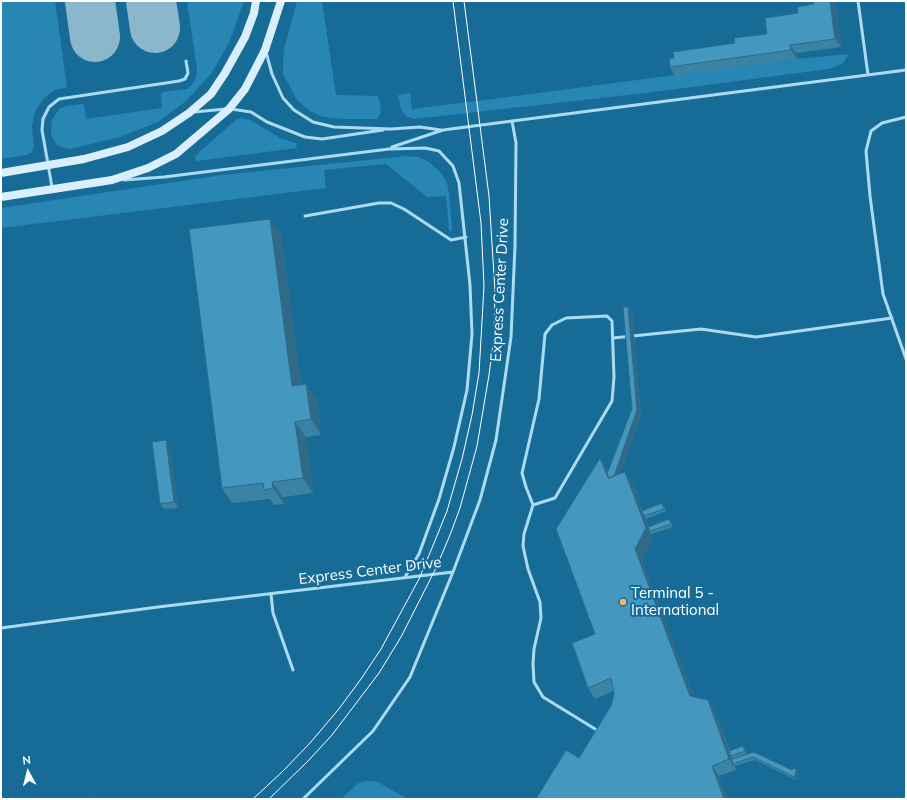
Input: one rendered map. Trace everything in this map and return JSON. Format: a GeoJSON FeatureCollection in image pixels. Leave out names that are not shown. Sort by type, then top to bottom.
{"type":"FeatureCollection","features":[{"type":"Feature","properties":{"kind":"street"},"geometry":{"type":"LineString","coordinates":[[1,173],[84,159],[128,147],[162,130],[189,113],[211,94],[225,73],[245,37],[254,13],[256,1]]}},
{"type":"Feature","properties":{"kind":"street"},"geometry":{"type":"LineString","coordinates":[[1,197],[112,180],[148,168],[176,154],[229,109],[245,89],[259,65],[281,1]]}},
{"type":"Feature","properties":{"kind":"lane"},"geometry":{"type":"LineString","coordinates":[[858,1],[868,75]]}},
{"type":"Feature","properties":{"kind":"lane"},"geometry":{"type":"LineString","coordinates":[[265,50],[272,74],[283,98],[294,110],[313,122],[334,127],[391,129]]}},
{"type":"Feature","properties":{"kind":"lane"},"geometry":{"type":"LineString","coordinates":[[53,190],[42,130],[43,119],[49,107],[59,99],[185,79],[188,73],[186,61]]}},
{"type":"Feature","properties":{"kind":"lane"},"geometry":{"type":"LineString","coordinates":[[389,149],[443,130],[906,70]]}},
{"type":"Feature","properties":{"kind":"lane"},"geometry":{"type":"LineString","coordinates":[[189,113],[229,109],[251,112],[267,122],[305,137],[322,139],[391,129],[420,127],[443,130]]}},
{"type":"Feature","properties":{"kind":"lane"},"geometry":{"type":"LineString","coordinates":[[906,117],[882,123],[872,131],[866,151],[870,196],[883,294],[906,359]]}},
{"type":"Feature","properties":{"kind":"lane","name":"Express Center Drive"},"geometry":{"type":"LineString","coordinates":[[1,628],[158,607],[453,572],[480,500],[496,440],[511,337],[515,246],[516,143],[512,121]]}},
{"type":"Feature","properties":{"kind":"lane"},"geometry":{"type":"LineString","coordinates":[[112,180],[164,177],[389,149],[425,148],[439,151],[453,166],[459,183],[470,285],[472,334],[467,390],[454,447],[439,499],[419,554],[405,577]]}},
{"type":"Feature","properties":{"kind":"lane"},"geometry":{"type":"LineString","coordinates":[[305,216],[379,203],[391,203],[404,209],[451,240],[466,238]]}},
{"type":"Feature","properties":{"kind":"lane"},"geometry":{"type":"LineString","coordinates":[[533,505],[555,498],[612,401],[614,377],[613,338],[612,322],[607,316],[566,318],[552,326],[545,334],[539,399],[522,473],[533,505],[524,534],[523,546],[528,569],[540,602],[541,618],[534,649],[534,682],[542,697],[607,736]]}},
{"type":"Feature","properties":{"kind":"lane"},"geometry":{"type":"LineString","coordinates":[[613,338],[701,329],[756,337],[892,318]]}},
{"type":"Feature","properties":{"kind":"lane"},"geometry":{"type":"LineString","coordinates":[[304,799],[373,731],[410,677],[453,572]]}},
{"type":"Feature","properties":{"kind":"lane"},"geometry":{"type":"LineString","coordinates":[[271,594],[273,613],[293,670]]}},
{"type":"Feature","properties":{"kind":"shaded area"},"geometry":{"type":"Polygon","coordinates":[[[1,1],[55,1],[67,87],[55,90],[46,96],[37,108],[32,126],[34,147],[32,152],[26,155],[1,159],[1,1]]]}},
{"type":"Feature","properties":{"kind":"shaded area"},"geometry":{"type":"Polygon","coordinates":[[[187,1],[244,1],[229,43],[211,74],[186,101],[158,122],[120,137],[71,149],[57,145],[51,135],[52,120],[59,109],[67,106],[83,104],[86,119],[162,108],[161,95],[163,92],[187,89],[192,85],[196,78],[197,69],[187,1]]]}},
{"type":"Feature","properties":{"kind":"shaded area"},"geometry":{"type":"Polygon","coordinates":[[[297,1],[322,1],[336,95],[378,96],[381,107],[380,114],[377,119],[343,119],[323,117],[310,111],[297,100],[283,74],[283,64],[284,49],[297,1]]]}},
{"type":"Feature","properties":{"kind":"shaded area"},"geometry":{"type":"Polygon","coordinates":[[[849,54],[842,64],[829,69],[645,93],[414,119],[406,116],[401,109],[398,95],[410,93],[412,109],[797,59],[849,54]]]}},
{"type":"Feature","properties":{"kind":"shaded area"},"geometry":{"type":"Polygon","coordinates":[[[241,118],[250,120],[280,138],[296,143],[297,148],[196,161],[195,157],[199,152],[237,119],[241,118]]]}},
{"type":"Feature","properties":{"kind":"shaded area"},"geometry":{"type":"Polygon","coordinates":[[[406,156],[418,157],[429,162],[441,173],[447,183],[452,228],[451,231],[449,231],[446,196],[427,197],[386,164],[324,170],[326,188],[1,228],[1,208],[222,175],[406,156]]]}},
{"type":"Feature","properties":{"kind":"shaded area"},"geometry":{"type":"Polygon","coordinates":[[[366,781],[378,782],[408,799],[341,799],[358,783],[366,781]]]}},
{"type":"Feature","properties":{"kind":"building"},"geometry":{"type":"Polygon","coordinates":[[[813,1],[830,1],[835,39],[790,45],[791,50],[670,67],[669,59],[674,58],[673,52],[735,43],[734,38],[767,34],[765,18],[798,13],[797,7],[814,4],[813,1]]]}},
{"type":"Feature","properties":{"kind":"building"},"geometry":{"type":"Polygon","coordinates":[[[270,219],[292,386],[306,384],[311,419],[295,422],[303,478],[272,482],[273,488],[264,490],[263,483],[222,488],[189,229],[270,219]]]}},
{"type":"Feature","properties":{"kind":"building"},"geometry":{"type":"Polygon","coordinates":[[[623,307],[628,307],[637,410],[614,476],[609,478],[607,474],[632,409],[623,307]]]}},
{"type":"Feature","properties":{"kind":"building"},"geometry":{"type":"Polygon","coordinates":[[[166,440],[174,502],[160,504],[152,442],[166,440]]]}},
{"type":"Feature","properties":{"kind":"building","name":"Terminal 5 - International"},"geometry":{"type":"Polygon","coordinates":[[[600,458],[608,478],[625,472],[646,528],[635,549],[690,696],[708,700],[729,759],[712,766],[724,799],[536,799],[566,750],[579,758],[611,706],[614,694],[611,678],[588,688],[572,643],[595,634],[556,529],[600,458]]]}},
{"type":"Feature","properties":{"kind":"building"},"geometry":{"type":"Polygon","coordinates":[[[662,503],[664,509],[644,516],[642,511],[662,503]]]}},
{"type":"Feature","properties":{"kind":"building"},"geometry":{"type":"Polygon","coordinates":[[[669,519],[671,524],[650,531],[648,527],[669,519]]]}},
{"type":"Feature","properties":{"kind":"building"},"geometry":{"type":"Polygon","coordinates":[[[743,746],[745,751],[731,756],[729,751],[743,746]]]}},
{"type":"Feature","properties":{"kind":"building"},"geometry":{"type":"Polygon","coordinates":[[[754,752],[792,770],[793,768],[797,770],[794,777],[753,757],[733,764],[732,759],[754,752]]]}},
{"type":"Feature","properties":{"kind":"building"},"geometry":{"type":"Polygon","coordinates":[[[96,797],[96,799],[82,799],[96,797]]]}},
{"type":"Feature","properties":{"kind":"taxiway"},"geometry":{"type":"LineString","coordinates":[[90,1],[95,37]]}},
{"type":"Feature","properties":{"kind":"taxiway"},"geometry":{"type":"LineString","coordinates":[[151,1],[155,28]]}},
{"type":"Feature","properties":{"kind":"tram line"},"geometry":{"type":"LineString","coordinates":[[253,799],[310,743],[338,710],[381,649],[419,579],[447,511],[462,459],[472,415],[479,373],[484,286],[481,223],[453,1]]}},
{"type":"Feature","properties":{"kind":"tram line"},"geometry":{"type":"LineString","coordinates":[[269,799],[332,735],[379,673],[401,637],[436,568],[450,535],[460,508],[477,446],[494,336],[495,291],[489,196],[464,1]]}},
{"type":"Feature","properties":{"kind":"place","name":"Terminal 5 - International"},"geometry":{"type":"Point","coordinates":[623,602]}}]}
